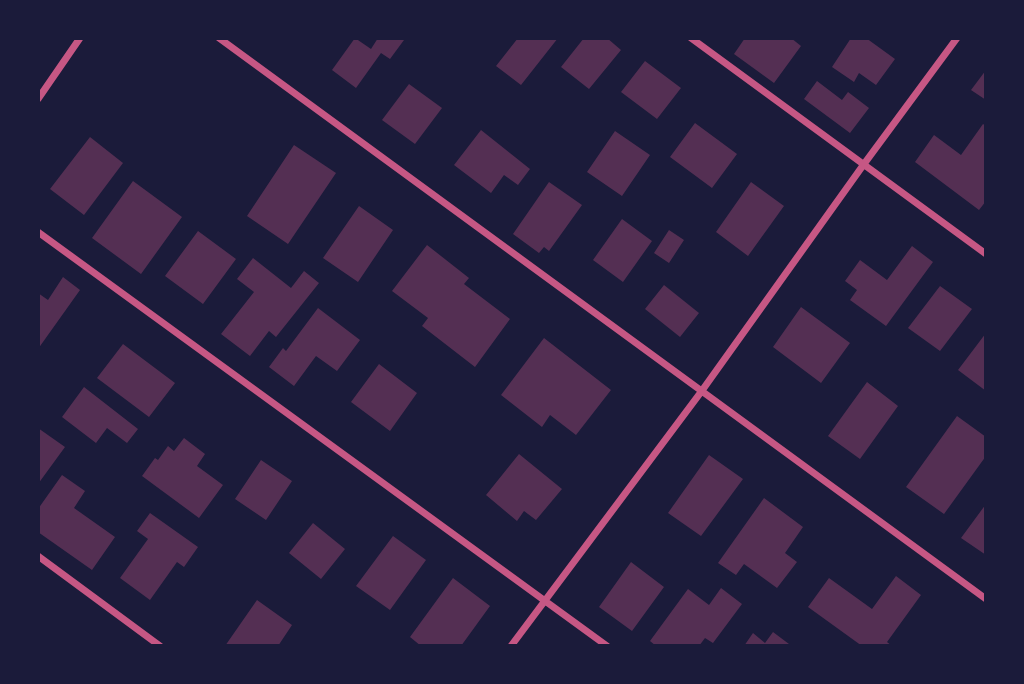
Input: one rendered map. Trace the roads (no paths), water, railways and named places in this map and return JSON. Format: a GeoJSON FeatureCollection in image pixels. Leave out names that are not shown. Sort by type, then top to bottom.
{"type":"FeatureCollection","features":[{"type":"Feature","properties":{"kind":"street"},"geometry":{"type":"LineString","coordinates":[[38,99],[79,38]]}},
{"type":"Feature","properties":{"kind":"street"},"geometry":{"type":"LineString","coordinates":[[219,38],[985,599]]}},
{"type":"Feature","properties":{"kind":"street"},"geometry":{"type":"LineString","coordinates":[[691,38],[985,254]]}},
{"type":"Feature","properties":{"kind":"street"},"geometry":{"type":"LineString","coordinates":[[511,646],[701,392],[957,38]]}},
{"type":"Feature","properties":{"kind":"street"},"geometry":{"type":"LineString","coordinates":[[38,232],[607,646]]}},
{"type":"Feature","properties":{"kind":"street"},"geometry":{"type":"LineString","coordinates":[[38,556],[160,646]]}}]}
